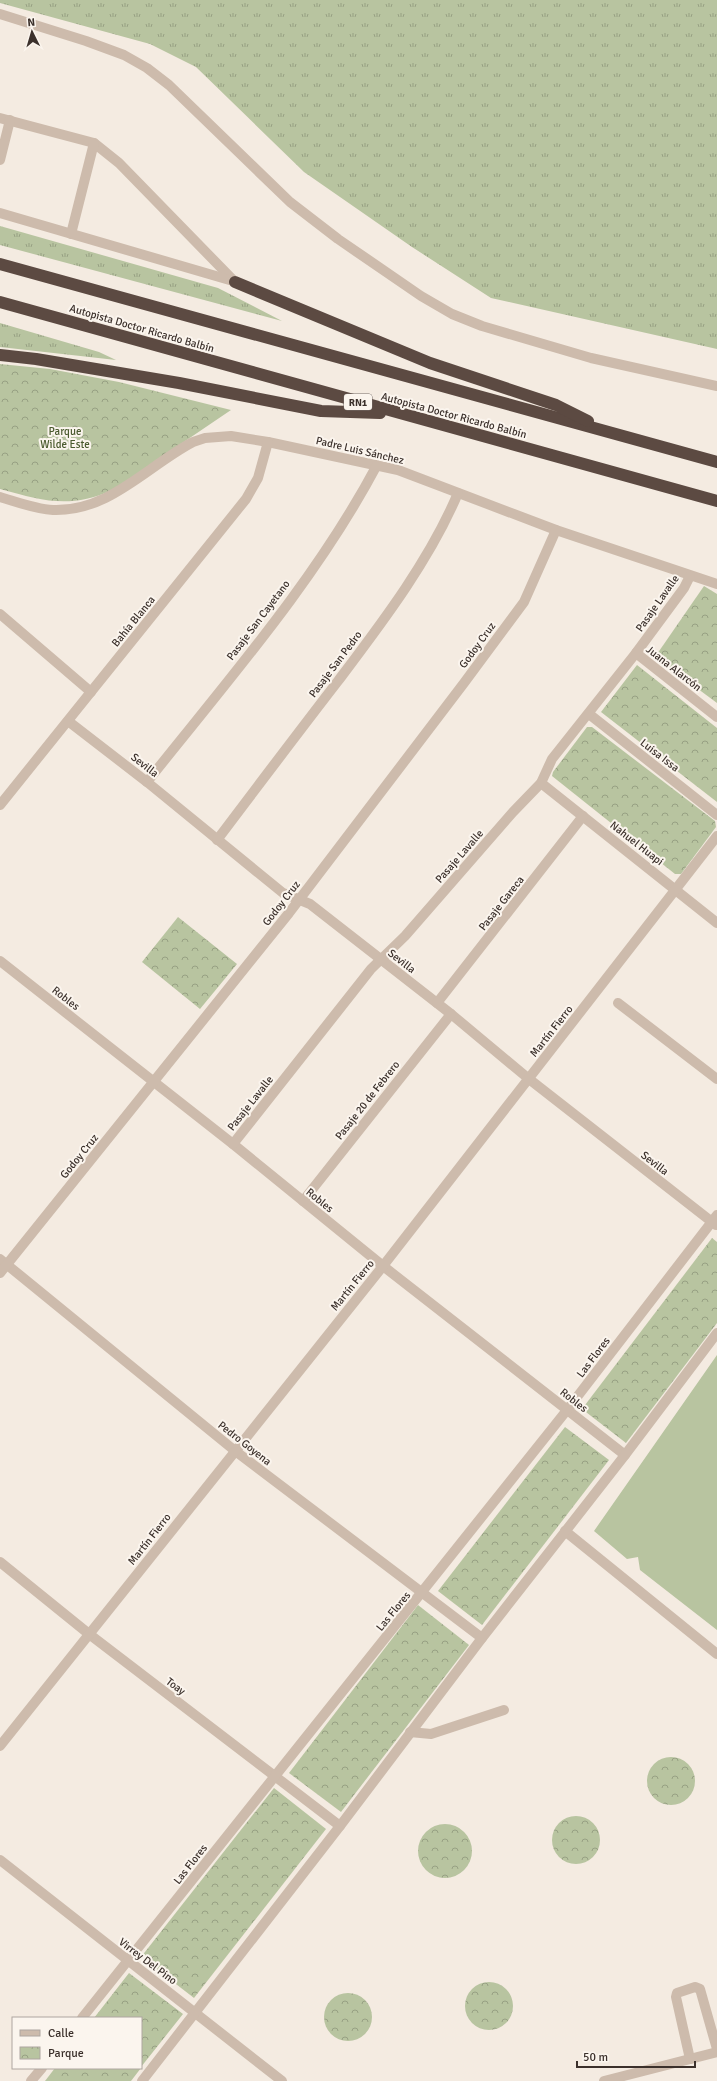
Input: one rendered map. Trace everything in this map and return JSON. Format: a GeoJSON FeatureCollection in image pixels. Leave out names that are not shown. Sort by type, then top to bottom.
{"type":"FeatureCollection","features":[{"type":"Feature","properties":{"kind":"highway","name":"Autopista Doctor Ricardo Balbín"},"geometry":{"type":"LineString","coordinates":[[0,264],[717,462]]}},
{"type":"Feature","properties":{"kind":"highway"},"geometry":{"type":"LineString","coordinates":[[235,282],[430,363],[556,405],[612,434]]}},
{"type":"Feature","properties":{"kind":"highway","name":"Autopista Doctor Ricardo Balbín"},"geometry":{"type":"LineString","coordinates":[[0,302],[717,501]]}},
{"type":"Feature","properties":{"kind":"highway"},"geometry":{"type":"LineString","coordinates":[[0,355],[36,359],[179,383],[320,411],[401,414]]}},
{"type":"Feature","properties":{"kind":"street"},"geometry":{"type":"LineString","coordinates":[[0,14],[86,41],[124,55],[147,68],[169,85],[290,202],[338,239],[415,292],[452,314],[482,326],[591,358],[717,386]]}},
{"type":"Feature","properties":{"kind":"street"},"geometry":{"type":"LineString","coordinates":[[1,154],[5,119],[94,143],[119,164],[235,282]]}},
{"type":"Feature","properties":{"kind":"street"},"geometry":{"type":"LineString","coordinates":[[70,234],[94,143]]}},
{"type":"Feature","properties":{"kind":"street"},"geometry":{"type":"LineString","coordinates":[[0,213],[235,282]]}},
{"type":"Feature","properties":{"kind":"street","name":"Padre Luis Sánchez"},"geometry":{"type":"LineString","coordinates":[[0,497],[52,510],[83,507],[109,497],[182,448],[205,438],[230,436],[268,442],[376,465],[416,476],[556,530],[717,584]]}},
{"type":"Feature","properties":{"kind":"street","name":"Bahía Blanca"},"geometry":{"type":"LineString","coordinates":[[0,805],[254,488],[262,467],[268,442]]}},
{"type":"Feature","properties":{"kind":"street","name":"Pasaje San Cayetano"},"geometry":{"type":"LineString","coordinates":[[147,782],[263,635],[331,543],[358,499],[376,465]]}},
{"type":"Feature","properties":{"kind":"street","name":"Pasaje San Pedro"},"geometry":{"type":"LineString","coordinates":[[217,840],[378,628],[431,545],[458,493]]}},
{"type":"Feature","properties":{"kind":"street","name":"Godoy Cruz"},"geometry":{"type":"LineString","coordinates":[[0,1273],[3,1262],[154,1083],[300,898],[524,602],[556,530]]}},
{"type":"Feature","properties":{"kind":"street","name":"Pasaje Lavalle"},"geometry":{"type":"LineString","coordinates":[[233,1144],[371,969],[404,936],[513,812],[541,783],[552,759],[636,653],[684,588],[690,576]]}},
{"type":"Feature","properties":{"kind":"street"},"geometry":{"type":"LineString","coordinates":[[0,614],[91,692]]}},
{"type":"Feature","properties":{"kind":"street","name":"Juana Alarcón"},"geometry":{"type":"LineString","coordinates":[[636,653],[717,717]]}},
{"type":"Feature","properties":{"kind":"street","name":"Luisa Issa"},"geometry":{"type":"LineString","coordinates":[[589,714],[717,815]]}},
{"type":"Feature","properties":{"kind":"street","name":"Sevilla"},"geometry":{"type":"LineString","coordinates":[[68,721],[147,782],[284,893],[300,898],[310,904],[451,1014],[529,1079],[715,1221]]}},
{"type":"Feature","properties":{"kind":"street","name":"Nahuel Huapi"},"geometry":{"type":"LineString","coordinates":[[541,783],[717,923]]}},
{"type":"Feature","properties":{"kind":"street","name":"Pasaje Gareca"},"geometry":{"type":"LineString","coordinates":[[437,1003],[583,816]]}},
{"type":"Feature","properties":{"kind":"street","name":"Martín Fierro"},"geometry":{"type":"LineString","coordinates":[[0,1746],[234,1450],[382,1266],[717,836]]}},
{"type":"Feature","properties":{"kind":"street","name":"Robles"},"geometry":{"type":"LineString","coordinates":[[0,961],[233,1144],[382,1266],[625,1455]]}},
{"type":"Feature","properties":{"kind":"street"},"geometry":{"type":"LineString","coordinates":[[618,1003],[717,1079]]}},
{"type":"Feature","properties":{"kind":"street","name":"Pasaje 20 de Febrero"},"geometry":{"type":"LineString","coordinates":[[303,1201],[451,1014]]}},
{"type":"Feature","properties":{"kind":"street","name":"Las Flores"},"geometry":{"type":"LineString","coordinates":[[83,2017],[422,1594],[715,1221]]}},
{"type":"Feature","properties":{"kind":"street","name":"Pedro Goyena"},"geometry":{"type":"LineString","coordinates":[[3,1262],[234,1450],[482,1638]]}},
{"type":"Feature","properties":{"kind":"street"},"geometry":{"type":"LineString","coordinates":[[142,2081],[340,1826],[410,1732],[625,1455],[717,1333]]}},
{"type":"Feature","properties":{"kind":"street"},"geometry":{"type":"LineString","coordinates":[[565,1531],[717,1654]]}},
{"type":"Feature","properties":{"kind":"street","name":"Toay"},"geometry":{"type":"LineString","coordinates":[[0,1562],[89,1634],[340,1826]]}},
{"type":"Feature","properties":{"kind":"street"},"geometry":{"type":"LineString","coordinates":[[410,1732],[431,1734],[504,1710]]}},
{"type":"Feature","properties":{"kind":"street","name":"Virrey Del Pino"},"geometry":{"type":"LineString","coordinates":[[0,1860],[282,2081]]}},
{"type":"Feature","properties":{"kind":"street"},"geometry":{"type":"LineString","coordinates":[[604,2081],[690,2059],[717,2050],[700,1989],[695,1987],[678,1993],[676,1997],[690,2059]]}},
{"type":"Feature","properties":{"kind":"street"},"geometry":{"type":"LineString","coordinates":[[31,2081],[41,2069]]}},
{"type":"Feature","properties":{"kind":"green space"},"geometry":{"type":"Polygon","coordinates":[[[0,0],[717,0],[717,349],[491,298],[412,247],[304,172],[196,67],[150,44],[0,3],[0,0]]]}},
{"type":"Feature","properties":{"kind":"green space"},"geometry":{"type":"Polygon","coordinates":[[[0,226],[218,288],[282,321],[0,245],[0,226]]]}},
{"type":"Feature","properties":{"kind":"green space"},"geometry":{"type":"Polygon","coordinates":[[[0,323],[99,352],[116,360],[0,347],[0,323]]]}},
{"type":"Feature","properties":{"kind":"green space","name":"Parque Wilde Este"},"geometry":{"type":"Polygon","coordinates":[[[0,364],[50,369],[119,382],[231,410],[113,490],[83,500],[43,500],[0,489],[0,364]]]}},
{"type":"Feature","properties":{"kind":"green space"},"geometry":{"type":"Polygon","coordinates":[[[704,586],[717,594],[717,703],[655,657],[704,586]]]}},
{"type":"Feature","properties":{"kind":"green space"},"geometry":{"type":"Polygon","coordinates":[[[637,665],[717,728],[717,802],[601,712],[637,665]]]}},
{"type":"Feature","properties":{"kind":"green space"},"geometry":{"type":"Polygon","coordinates":[[[587,727],[592,727],[715,821],[716,827],[681,874],[675,874],[552,776],[553,772],[587,727]]]}},
{"type":"Feature","properties":{"kind":"green space"},"geometry":{"type":"Polygon","coordinates":[[[178,917],[237,964],[200,1009],[142,962],[178,917]]]}},
{"type":"Feature","properties":{"kind":"green space"},"geometry":{"type":"Polygon","coordinates":[[[712,1238],[717,1242],[717,1323],[626,1443],[582,1409],[712,1238]]]}},
{"type":"Feature","properties":{"kind":"green space"},"geometry":{"type":"Polygon","coordinates":[[[717,1355],[717,1630],[640,1570],[638,1557],[627,1559],[594,1531],[717,1355]]]}},
{"type":"Feature","properties":{"kind":"green space"},"geometry":{"type":"Polygon","coordinates":[[[565,1427],[609,1460],[482,1625],[438,1591],[565,1427]]]}},
{"type":"Feature","properties":{"kind":"green space"},"geometry":{"type":"Polygon","coordinates":[[[418,1605],[469,1645],[341,1812],[289,1773],[418,1605]]]}},
{"type":"Feature","properties":{"kind":"green space"},"geometry":{"type":"Polygon","coordinates":[[[666,1757],[676,1757],[688,1764],[695,1776],[695,1786],[688,1798],[676,1805],[666,1805],[658,1801],[651,1794],[647,1786],[647,1776],[651,1768],[658,1761],[666,1757]]]}},
{"type":"Feature","properties":{"kind":"green space"},"geometry":{"type":"Polygon","coordinates":[[[274,1788],[326,1829],[194,1998],[141,1957],[274,1788]]]}},
{"type":"Feature","properties":{"kind":"green space"},"geometry":{"type":"Polygon","coordinates":[[[571,1816],[581,1816],[593,1823],[600,1835],[600,1845],[593,1857],[581,1864],[571,1864],[563,1860],[556,1853],[552,1845],[552,1835],[556,1827],[563,1820],[571,1816]]]}},
{"type":"Feature","properties":{"kind":"green space"},"geometry":{"type":"Polygon","coordinates":[[[445,1824],[455,1826],[464,1832],[470,1841],[472,1851],[470,1861],[464,1870],[455,1876],[445,1878],[435,1876],[426,1870],[420,1861],[418,1851],[420,1841],[426,1832],[435,1826],[445,1824]]]}},
{"type":"Feature","properties":{"kind":"green space"},"geometry":{"type":"Polygon","coordinates":[[[129,1973],[183,2014],[142,2066],[142,2017],[95,2017],[129,1973]]]}},
{"type":"Feature","properties":{"kind":"green space"},"geometry":{"type":"Polygon","coordinates":[[[484,1982],[494,1982],[506,1989],[513,2001],[513,2011],[506,2023],[494,2030],[484,2030],[476,2026],[469,2019],[465,2011],[465,2001],[469,1993],[476,1986],[484,1982]]]}},
{"type":"Feature","properties":{"kind":"green space"},"geometry":{"type":"Polygon","coordinates":[[[343,1993],[353,1993],[365,2000],[372,2012],[372,2022],[365,2034],[353,2041],[343,2041],[335,2037],[328,2030],[324,2022],[324,2012],[328,2004],[335,1997],[343,1993]]]}},
{"type":"Feature","properties":{"kind":"green space"},"geometry":{"type":"Polygon","coordinates":[[[54,2069],[140,2069],[131,2081],[45,2081],[54,2069]]]}}]}
